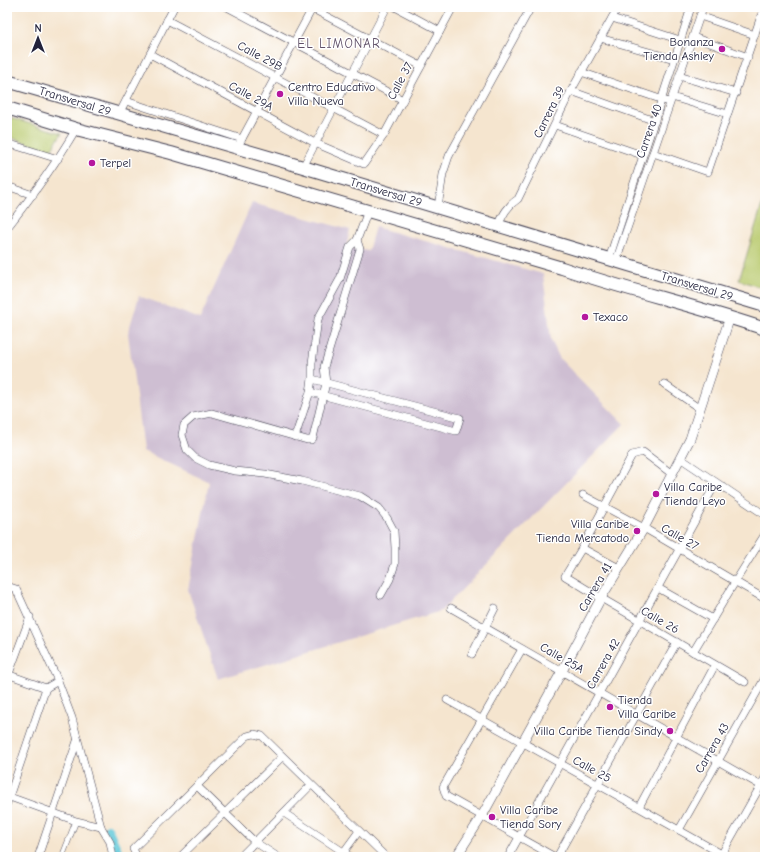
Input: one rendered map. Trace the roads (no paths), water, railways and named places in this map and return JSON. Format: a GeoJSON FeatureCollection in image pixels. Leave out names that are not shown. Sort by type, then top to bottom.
{"type":"FeatureCollection","features":[{"type":"Feature","properties":{"kind":"highway","name":"Transversal 29"},"geometry":{"type":"LineString","coordinates":[[7,81],[119,114],[239,143],[303,167],[765,306]]}},
{"type":"Feature","properties":{"kind":"highway","name":"Transversal 29"},"geometry":{"type":"LineString","coordinates":[[7,108],[76,129],[171,153],[562,268],[600,281],[730,317],[765,329]]}},
{"type":"Feature","properties":{"kind":"street"},"geometry":{"type":"LineString","coordinates":[[119,114],[174,7]]}},
{"type":"Feature","properties":{"kind":"street"},"geometry":{"type":"LineString","coordinates":[[228,7],[403,100]]}},
{"type":"Feature","properties":{"kind":"street"},"geometry":{"type":"LineString","coordinates":[[126,101],[239,143],[294,42],[311,7],[421,66]]}},
{"type":"Feature","properties":{"kind":"street"},"geometry":{"type":"LineString","coordinates":[[303,167],[387,7]]}},
{"type":"Feature","properties":{"kind":"street"},"geometry":{"type":"LineString","coordinates":[[395,7],[440,31]]}},
{"type":"Feature","properties":{"kind":"street","name":"Calle 37"},"geometry":{"type":"LineString","coordinates":[[364,164],[384,135],[453,7]]}},
{"type":"Feature","properties":{"kind":"street"},"geometry":{"type":"LineString","coordinates":[[438,208],[443,174],[449,156],[531,7]]}},
{"type":"Feature","properties":{"kind":"street","name":"Carrera 39"},"geometry":{"type":"LineString","coordinates":[[498,226],[504,212],[510,204],[518,198],[571,91],[618,7]]}},
{"type":"Feature","properties":{"kind":"street","name":"Carrera 40"},"geometry":{"type":"LineString","coordinates":[[612,260],[642,155],[662,100],[691,7]]}},
{"type":"Feature","properties":{"kind":"street","name":"Carrera 40"},"geometry":{"type":"LineString","coordinates":[[612,260],[653,153],[703,7]]}},
{"type":"Feature","properties":{"kind":"street"},"geometry":{"type":"LineString","coordinates":[[653,153],[708,172],[764,7]]}},
{"type":"Feature","properties":{"kind":"street"},"geometry":{"type":"LineString","coordinates":[[700,16],[755,34]]}},
{"type":"Feature","properties":{"kind":"street"},"geometry":{"type":"LineString","coordinates":[[612,18],[680,40]]}},
{"type":"Feature","properties":{"kind":"street","name":"Calle 29B"},"geometry":{"type":"LineString","coordinates":[[167,20],[384,135]]}},
{"type":"Feature","properties":{"kind":"street"},"geometry":{"type":"LineString","coordinates":[[693,37],[748,57]]}},
{"type":"Feature","properties":{"kind":"street"},"geometry":{"type":"LineString","coordinates":[[600,38],[674,59]]}},
{"type":"Feature","properties":{"kind":"street","name":"Calle 29A"},"geometry":{"type":"LineString","coordinates":[[150,54],[315,143],[364,164]]}},
{"type":"Feature","properties":{"kind":"street"},"geometry":{"type":"LineString","coordinates":[[581,72],[662,100],[671,100],[728,114]]}},
{"type":"Feature","properties":{"kind":"street"},"geometry":{"type":"LineString","coordinates":[[679,76],[736,92]]}},
{"type":"Feature","properties":{"kind":"street"},"geometry":{"type":"LineString","coordinates":[[571,91],[655,121]]}},
{"type":"Feature","properties":{"kind":"street"},"geometry":{"type":"LineString","coordinates":[[555,125],[642,155]]}},
{"type":"Feature","properties":{"kind":"street"},"geometry":{"type":"LineString","coordinates":[[7,228],[33,195],[58,159],[76,129]]}},
{"type":"Feature","properties":{"kind":"street"},"geometry":{"type":"LineString","coordinates":[[7,143],[58,159]]}},
{"type":"Feature","properties":{"kind":"street"},"geometry":{"type":"LineString","coordinates":[[7,186],[33,195]]}},
{"type":"Feature","properties":{"kind":"street"},"geometry":{"type":"LineString","coordinates":[[295,437],[310,392],[318,319],[340,279],[350,247],[357,240],[368,211]]}},
{"type":"Feature","properties":{"kind":"street"},"geometry":{"type":"LineString","coordinates":[[357,240],[360,249],[324,367],[326,382],[324,396],[313,438],[311,440],[307,440],[212,413],[193,417],[184,425],[182,435],[187,450],[195,458],[209,465],[235,471],[266,474],[302,481],[360,496],[379,508],[387,518],[394,531],[395,548],[395,564],[390,579],[381,595]]}},
{"type":"Feature","properties":{"kind":"street","name":"Carrera 41"},"geometry":{"type":"LineString","coordinates":[[456,857],[482,816],[601,598],[644,528],[690,439],[730,317]]}},
{"type":"Feature","properties":{"kind":"street"},"geometry":{"type":"LineString","coordinates":[[310,392],[456,431],[460,418],[312,379]]}},
{"type":"Feature","properties":{"kind":"street"},"geometry":{"type":"LineString","coordinates":[[664,384],[700,408]]}},
{"type":"Feature","properties":{"kind":"street"},"geometry":{"type":"LineString","coordinates":[[389,413],[391,400]]}},
{"type":"Feature","properties":{"kind":"street"},"geometry":{"type":"LineString","coordinates":[[619,568],[582,548],[632,455],[642,452],[672,474]]}},
{"type":"Feature","properties":{"kind":"street"},"geometry":{"type":"LineString","coordinates":[[680,458],[765,515]]}},
{"type":"Feature","properties":{"kind":"street","name":"Carrera 42"},"geometry":{"type":"LineString","coordinates":[[508,857],[716,483]]}},
{"type":"Feature","properties":{"kind":"street","name":"Calle 27"},"geometry":{"type":"LineString","coordinates":[[583,495],[644,528],[765,599]]}},
{"type":"Feature","properties":{"kind":"street"},"geometry":{"type":"LineString","coordinates":[[693,652],[765,534]]}},
{"type":"Feature","properties":{"kind":"street","name":"Calle 26"},"geometry":{"type":"LineString","coordinates":[[582,548],[565,576],[745,682]]}},
{"type":"Feature","properties":{"kind":"street"},"geometry":{"type":"LineString","coordinates":[[7,586],[16,589],[58,681],[72,718],[101,827],[110,842],[112,857]]}},
{"type":"Feature","properties":{"kind":"street"},"geometry":{"type":"LineString","coordinates":[[658,588],[713,618]]}},
{"type":"Feature","properties":{"kind":"street","name":"Calle 25A"},"geometry":{"type":"LineString","coordinates":[[452,608],[763,786]]}},
{"type":"Feature","properties":{"kind":"street"},"geometry":{"type":"LineString","coordinates":[[472,654],[495,608]]}},
{"type":"Feature","properties":{"kind":"street"},"geometry":{"type":"LineString","coordinates":[[30,617],[7,676],[46,688]]}},
{"type":"Feature","properties":{"kind":"street"},"geometry":{"type":"LineString","coordinates":[[522,649],[442,787],[446,796],[556,857],[677,642]]}},
{"type":"Feature","properties":{"kind":"street"},"geometry":{"type":"LineString","coordinates":[[639,807],[715,665]]}},
{"type":"Feature","properties":{"kind":"street","name":"Carrera 43"},"geometry":{"type":"LineString","coordinates":[[679,830],[765,678]]}},
{"type":"Feature","properties":{"kind":"street"},"geometry":{"type":"LineString","coordinates":[[58,681],[46,688],[8,799],[76,821],[101,827]]}},
{"type":"Feature","properties":{"kind":"street","name":"Calle 25"},"geometry":{"type":"LineString","coordinates":[[447,700],[639,807],[722,856]]}},
{"type":"Feature","properties":{"kind":"street"},"geometry":{"type":"LineString","coordinates":[[137,857],[134,849],[247,736],[254,734],[262,736],[386,857]]}},
{"type":"Feature","properties":{"kind":"street"},"geometry":{"type":"LineString","coordinates":[[38,857],[77,741]]}},
{"type":"Feature","properties":{"kind":"street"},"geometry":{"type":"LineString","coordinates":[[180,857],[282,757]]}},
{"type":"Feature","properties":{"kind":"street"},"geometry":{"type":"LineString","coordinates":[[722,856],[763,786],[765,778]]}},
{"type":"Feature","properties":{"kind":"street"},"geometry":{"type":"LineString","coordinates":[[240,857],[311,785]]}},
{"type":"Feature","properties":{"kind":"street"},"geometry":{"type":"LineString","coordinates":[[197,786],[255,842],[278,857]]}},
{"type":"Feature","properties":{"kind":"street"},"geometry":{"type":"LineString","coordinates":[[284,813],[342,855],[351,857]]}},
{"type":"Feature","properties":{"kind":"street"},"geometry":{"type":"LineString","coordinates":[[62,857],[76,821]]}},
{"type":"Feature","properties":{"kind":"street"},"geometry":{"type":"LineString","coordinates":[[342,855],[359,831]]}},
{"type":"Feature","properties":{"kind":"waterway"},"geometry":{"type":"LineString","coordinates":[[108,828],[121,857]]}},
{"type":"Feature","properties":{"kind":"place","name":"Bonanza Tienda Ashley"},"geometry":{"type":"Point","coordinates":[722,49]}},
{"type":"Feature","properties":{"kind":"place","name":"Centro Educativo Villa Nueva"},"geometry":{"type":"Point","coordinates":[280,94]}},
{"type":"Feature","properties":{"kind":"place","name":"Terpel"},"geometry":{"type":"Point","coordinates":[92,163]}},
{"type":"Feature","properties":{"kind":"place","name":"Texaco"},"geometry":{"type":"Point","coordinates":[585,317]}},
{"type":"Feature","properties":{"kind":"place","name":"Villa Caribe Tienda Leyo"},"geometry":{"type":"Point","coordinates":[656,494]}},
{"type":"Feature","properties":{"kind":"place","name":"Villa Caribe Tienda Mercatodo"},"geometry":{"type":"Point","coordinates":[637,531]}},
{"type":"Feature","properties":{"kind":"place","name":"Tienda Villa Caribe"},"geometry":{"type":"Point","coordinates":[610,707]}},
{"type":"Feature","properties":{"kind":"place","name":"Villa Caribe Tienda Sindy"},"geometry":{"type":"Point","coordinates":[670,731]}},
{"type":"Feature","properties":{"kind":"place","name":"Villa Caribe Tienda Sory"},"geometry":{"type":"Point","coordinates":[492,817]}},
{"type":"Feature","properties":{"kind":"district","name":"EL LIMONAR"},"geometry":{"type":"Point","coordinates":[339,43]}}]}
